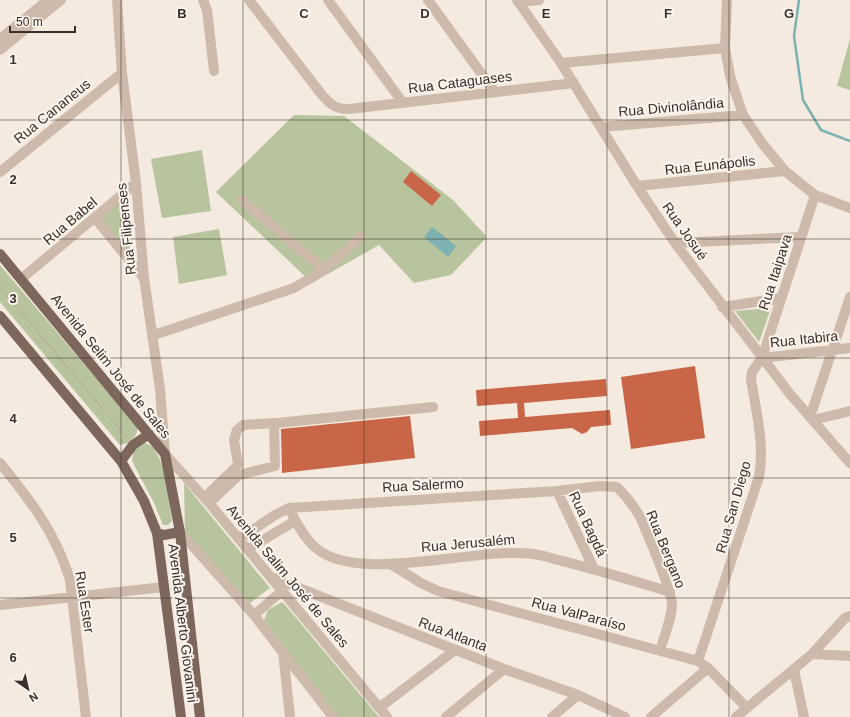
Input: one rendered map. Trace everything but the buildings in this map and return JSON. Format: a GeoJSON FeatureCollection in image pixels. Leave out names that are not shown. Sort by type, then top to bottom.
{"type":"FeatureCollection","features":[{"type":"Feature","properties":{"kind":"main road","name":"Avenida Selim José de Sales"},"geometry":{"type":"LineString","coordinates":[[0,254],[165,454],[180,532]]}},
{"type":"Feature","properties":{"kind":"main road"},"geometry":{"type":"LineString","coordinates":[[0,316],[121,461],[144,501],[157,533],[164,535],[180,532]]}},
{"type":"Feature","properties":{"kind":"main road"},"geometry":{"type":"LineString","coordinates":[[121,461],[133,445],[149,434]]}},
{"type":"Feature","properties":{"kind":"main road","name":"Avenida Alberto Giovanini"},"geometry":{"type":"LineString","coordinates":[[180,532],[200,717]]}},
{"type":"Feature","properties":{"kind":"main road","name":"Avenida Alberto Giovanini"},"geometry":{"type":"LineString","coordinates":[[157,533],[181,717]]}},
{"type":"Feature","properties":{"kind":"main road"},"geometry":{"type":"LineString","coordinates":[[173,655],[192,652]]}},
{"type":"Feature","properties":{"kind":"street"},"geometry":{"type":"LineString","coordinates":[[0,39],[42,5],[61,0]]}},
{"type":"Feature","properties":{"kind":"street","name":"Rua Filipenses"},"geometry":{"type":"LineString","coordinates":[[117,0],[122,73],[136,184],[144,278],[154,335],[165,454]]}},
{"type":"Feature","properties":{"kind":"street"},"geometry":{"type":"LineString","coordinates":[[203,0],[207,10],[214,71]]}},
{"type":"Feature","properties":{"kind":"street","name":"Rua Cataguases"},"geometry":{"type":"LineString","coordinates":[[249,0],[322,96],[332,106],[337,108],[350,109],[494,91],[574,83]]}},
{"type":"Feature","properties":{"kind":"street"},"geometry":{"type":"LineString","coordinates":[[328,0],[403,103]]}},
{"type":"Feature","properties":{"kind":"street"},"geometry":{"type":"LineString","coordinates":[[428,0],[494,91]]}},
{"type":"Feature","properties":{"kind":"street"},"geometry":{"type":"LineString","coordinates":[[517,1],[539,0]]}},
{"type":"Feature","properties":{"kind":"street"},"geometry":{"type":"LineString","coordinates":[[727,0],[725,48],[730,76],[743,115],[762,143],[785,171],[815,195],[850,208]]}},
{"type":"Feature","properties":{"kind":"street","name":"Rua Josué"},"geometry":{"type":"LineString","coordinates":[[517,1],[561,63],[637,186],[675,243],[762,358],[850,463]]}},
{"type":"Feature","properties":{"kind":"street"},"geometry":{"type":"LineString","coordinates":[[0,50],[42,5]]}},
{"type":"Feature","properties":{"kind":"street"},"geometry":{"type":"LineString","coordinates":[[561,63],[725,48]]}},
{"type":"Feature","properties":{"kind":"street","name":"Rua Cananeus"},"geometry":{"type":"LineString","coordinates":[[0,172],[122,73]]}},
{"type":"Feature","properties":{"kind":"street","name":"Rua Divinolândia"},"geometry":{"type":"LineString","coordinates":[[602,128],[743,115]]}},
{"type":"Feature","properties":{"kind":"street","name":"Rua Eunápolis"},"geometry":{"type":"LineString","coordinates":[[637,186],[785,171]]}},
{"type":"Feature","properties":{"kind":"street","name":"Rua Babel"},"geometry":{"type":"LineString","coordinates":[[21,279],[136,184]]}},
{"type":"Feature","properties":{"kind":"street","name":"Rua Itaipava"},"geometry":{"type":"LineString","coordinates":[[762,358],[815,195]]}},
{"type":"Feature","properties":{"kind":"street"},"geometry":{"type":"LineString","coordinates":[[242,200],[324,270]]}},
{"type":"Feature","properties":{"kind":"street"},"geometry":{"type":"LineString","coordinates":[[95,218],[144,278]]}},
{"type":"Feature","properties":{"kind":"street"},"geometry":{"type":"LineString","coordinates":[[154,335],[294,288],[324,270],[361,236]]}},
{"type":"Feature","properties":{"kind":"street"},"geometry":{"type":"LineString","coordinates":[[675,243],[801,237]]}},
{"type":"Feature","properties":{"kind":"street"},"geometry":{"type":"LineString","coordinates":[[850,297],[811,418],[850,411]]}},
{"type":"Feature","properties":{"kind":"street"},"geometry":{"type":"LineString","coordinates":[[722,307],[781,298]]}},
{"type":"Feature","properties":{"kind":"street","name":"Rua Itabira"},"geometry":{"type":"LineString","coordinates":[[762,358],[850,348]]}},
{"type":"Feature","properties":{"kind":"street","name":"Rua San Diego"},"geometry":{"type":"LineString","coordinates":[[698,662],[759,477],[762,462],[751,379],[752,372],[762,358]]}},
{"type":"Feature","properties":{"kind":"street"},"geometry":{"type":"LineString","coordinates":[[207,500],[238,465],[234,440],[240,426],[433,407]]}},
{"type":"Feature","properties":{"kind":"street"},"geometry":{"type":"LineString","coordinates":[[207,500],[239,475],[276,466],[274,423]]}},
{"type":"Feature","properties":{"kind":"street","name":"Avenida Salim José de Sales"},"geometry":{"type":"LineString","coordinates":[[165,454],[207,500],[387,717]]}},
{"type":"Feature","properties":{"kind":"street","name":"Rua Ester"},"geometry":{"type":"LineString","coordinates":[[0,463],[22,489],[48,527],[64,561],[70,580],[86,717]]}},
{"type":"Feature","properties":{"kind":"street","name":"Rua Salermo"},"geometry":{"type":"LineString","coordinates":[[239,540],[275,515],[288,508],[617,486]]}},
{"type":"Feature","properties":{"kind":"street","name":"Rua Bergano"},"geometry":{"type":"LineString","coordinates":[[617,486],[640,519],[670,592],[672,605],[671,612],[660,651]]}},
{"type":"Feature","properties":{"kind":"street","name":"Rua Bagdá"},"geometry":{"type":"LineString","coordinates":[[557,491],[594,568]]}},
{"type":"Feature","properties":{"kind":"street","name":"Rua Jerusalém"},"geometry":{"type":"LineString","coordinates":[[288,508],[295,521],[316,549],[330,556],[352,562],[392,565],[473,554],[514,552],[534,554],[594,568],[670,592]]}},
{"type":"Feature","properties":{"kind":"street"},"geometry":{"type":"LineString","coordinates":[[248,549],[295,521]]}},
{"type":"Feature","properties":{"kind":"street"},"geometry":{"type":"LineString","coordinates":[[180,532],[254,614],[333,717]]}},
{"type":"Feature","properties":{"kind":"street","name":"Rua ValParaíso"},"geometry":{"type":"LineString","coordinates":[[392,565],[421,583],[438,591],[698,662],[708,668],[748,708]]}},
{"type":"Feature","properties":{"kind":"street","name":"Rua Atlanta"},"geometry":{"type":"LineString","coordinates":[[270,576],[504,669],[578,695],[625,717]]}},
{"type":"Feature","properties":{"kind":"street"},"geometry":{"type":"LineString","coordinates":[[0,605],[164,587]]}},
{"type":"Feature","properties":{"kind":"street"},"geometry":{"type":"LineString","coordinates":[[254,614],[282,591]]}},
{"type":"Feature","properties":{"kind":"street"},"geometry":{"type":"LineString","coordinates":[[736,717],[794,670],[812,654],[845,618],[850,616]]}},
{"type":"Feature","properties":{"kind":"street"},"geometry":{"type":"LineString","coordinates":[[379,708],[455,650]]}},
{"type":"Feature","properties":{"kind":"street"},"geometry":{"type":"LineString","coordinates":[[283,652],[290,717]]}},
{"type":"Feature","properties":{"kind":"street"},"geometry":{"type":"LineString","coordinates":[[812,654],[850,656]]}},
{"type":"Feature","properties":{"kind":"street"},"geometry":{"type":"LineString","coordinates":[[651,717],[708,668]]}},
{"type":"Feature","properties":{"kind":"street"},"geometry":{"type":"LineString","coordinates":[[446,717],[504,669]]}},
{"type":"Feature","properties":{"kind":"street"},"geometry":{"type":"LineString","coordinates":[[794,670],[804,717]]}},
{"type":"Feature","properties":{"kind":"street"},"geometry":{"type":"LineString","coordinates":[[552,717],[578,695]]}},
{"type":"Feature","properties":{"kind":"path"},"geometry":{"type":"LineString","coordinates":[[0,287],[133,445]]}},
{"type":"Feature","properties":{"kind":"green space"},"geometry":{"type":"Polygon","coordinates":[[[850,39],[850,90],[837,86],[850,39]]]}},
{"type":"Feature","properties":{"kind":"green space"},"geometry":{"type":"Polygon","coordinates":[[[294,115],[344,116],[453,200],[487,237],[451,275],[414,283],[379,245],[312,283],[216,192],[294,115]]]}},
{"type":"Feature","properties":{"kind":"green space"},"geometry":{"type":"Polygon","coordinates":[[[202,150],[211,211],[162,218],[151,159],[202,150]]]}},
{"type":"Feature","properties":{"kind":"green space"},"geometry":{"type":"Polygon","coordinates":[[[122,189],[132,262],[95,213],[122,189]]]}},
{"type":"Feature","properties":{"kind":"green space"},"geometry":{"type":"Polygon","coordinates":[[[219,229],[227,275],[179,284],[173,237],[219,229]]]}},
{"type":"Feature","properties":{"kind":"green space"},"geometry":{"type":"Polygon","coordinates":[[[0,265],[138,428],[136,435],[130,441],[120,445],[0,302],[0,265]]]}},
{"type":"Feature","properties":{"kind":"green space"},"geometry":{"type":"Polygon","coordinates":[[[771,308],[759,342],[735,311],[771,308]]]}},
{"type":"Feature","properties":{"kind":"green space"},"geometry":{"type":"Polygon","coordinates":[[[144,443],[151,446],[157,453],[165,476],[172,521],[168,525],[163,525],[154,503],[132,461],[134,448],[144,443]]]}},
{"type":"Feature","properties":{"kind":"green space"},"geometry":{"type":"Polygon","coordinates":[[[184,483],[270,588],[250,603],[185,532],[184,483]]]}},
{"type":"Feature","properties":{"kind":"green space"},"geometry":{"type":"Polygon","coordinates":[[[282,602],[379,717],[338,717],[268,629],[264,620],[268,610],[282,602]]]}},
{"type":"Feature","properties":{"kind":"water"},"geometry":{"type":"Polygon","coordinates":[[[432,227],[456,246],[448,257],[424,237],[432,227]]]}},
{"type":"Feature","properties":{"kind":"waterway"},"geometry":{"type":"LineString","coordinates":[[799,0],[794,36],[803,100],[821,130],[850,141]]}}]}
